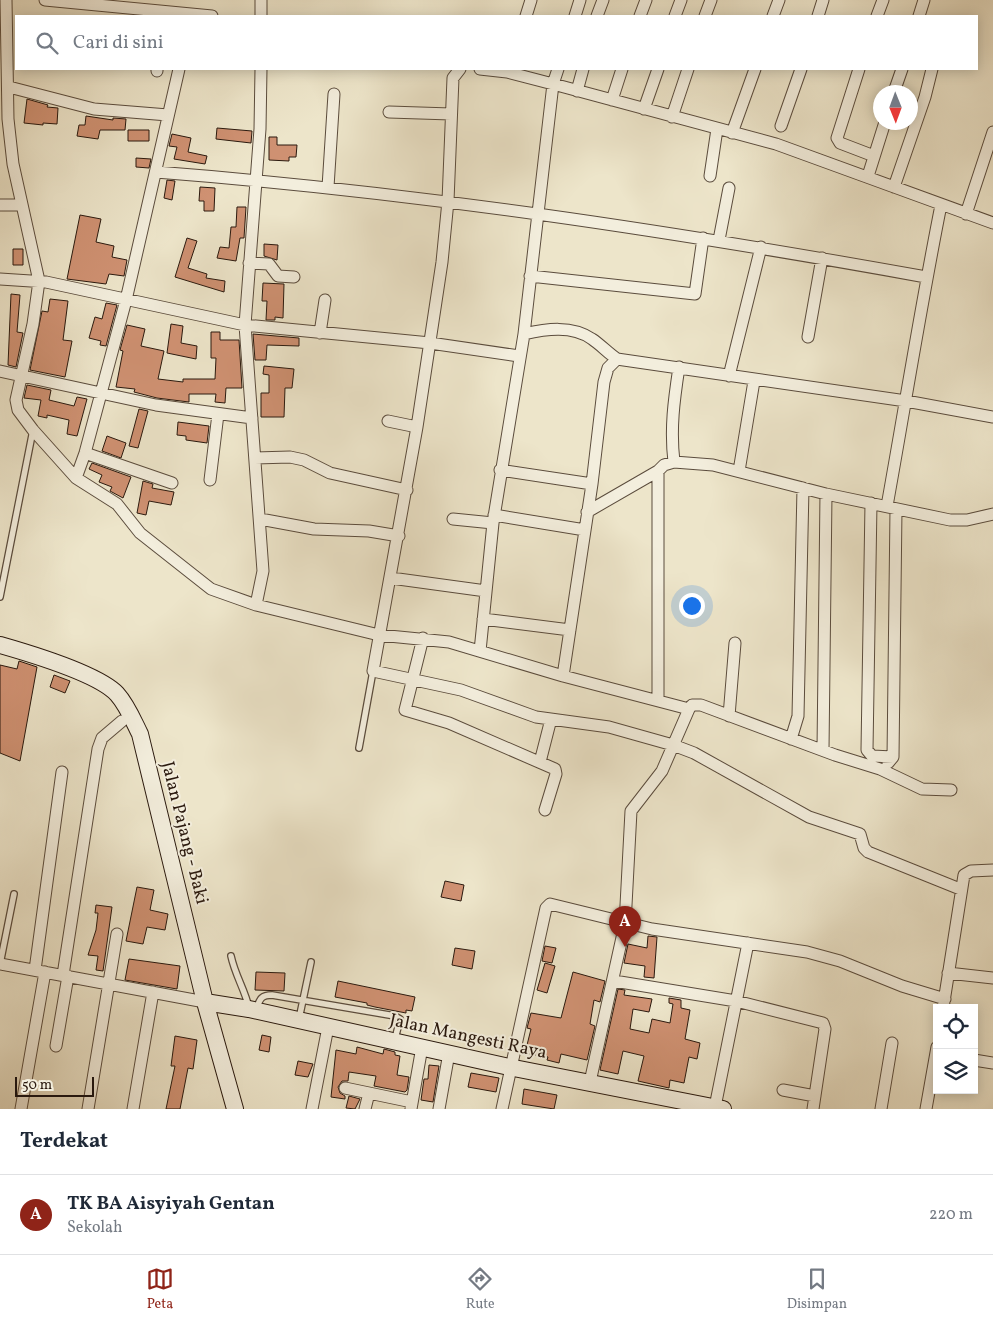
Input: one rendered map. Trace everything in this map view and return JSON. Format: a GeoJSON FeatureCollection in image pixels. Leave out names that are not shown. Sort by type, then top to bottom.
{"type":"FeatureCollection","features":[{"type":"Feature","properties":{"kind":"main road","name":"Jalan Pajang - Baki"},"geometry":{"type":"LineString","coordinates":[[0,645],[87,676],[118,695],[126,716],[140,734],[205,1002],[234,1109]]}},
{"type":"Feature","properties":{"kind":"main road","name":"Jalan Mangesti Raya"},"geometry":{"type":"LineString","coordinates":[[205,1002],[252,1010],[509,1067],[719,1108]]}},
{"type":"Feature","properties":{"kind":"street"},"geometry":{"type":"LineString","coordinates":[[6,0],[10,86],[4,119],[22,205],[42,281],[16,400],[18,410],[32,430],[76,478],[117,504],[140,533],[210,589],[256,605],[379,635],[449,642],[563,676],[689,708]]}},
{"type":"Feature","properties":{"kind":"street"},"geometry":{"type":"LineString","coordinates":[[46,0],[121,4],[164,14],[192,15]]}},
{"type":"Feature","properties":{"kind":"street"},"geometry":{"type":"LineString","coordinates":[[261,0],[261,15]]}},
{"type":"Feature","properties":{"kind":"street"},"geometry":{"type":"LineString","coordinates":[[526,15],[531,0]]}},
{"type":"Feature","properties":{"kind":"street"},"geometry":{"type":"LineString","coordinates":[[575,15],[580,0]]}},
{"type":"Feature","properties":{"kind":"street"},"geometry":{"type":"LineString","coordinates":[[597,15],[603,0]]}},
{"type":"Feature","properties":{"kind":"street"},"geometry":{"type":"LineString","coordinates":[[640,15],[646,0]]}},
{"type":"Feature","properties":{"kind":"street"},"geometry":{"type":"LineString","coordinates":[[675,15],[681,0]]}},
{"type":"Feature","properties":{"kind":"street"},"geometry":{"type":"LineString","coordinates":[[705,15],[711,0]]}},
{"type":"Feature","properties":{"kind":"street"},"geometry":{"type":"LineString","coordinates":[[773,15],[779,0]]}},
{"type":"Feature","properties":{"kind":"street"},"geometry":{"type":"LineString","coordinates":[[818,15],[823,0]]}},
{"type":"Feature","properties":{"kind":"street"},"geometry":{"type":"LineString","coordinates":[[877,15],[882,0]]}},
{"type":"Feature","properties":{"kind":"street"},"geometry":{"type":"LineString","coordinates":[[919,15],[924,0]]}},
{"type":"Feature","properties":{"kind":"street"},"geometry":{"type":"LineString","coordinates":[[76,478],[85,453],[126,300],[179,70]]}},
{"type":"Feature","properties":{"kind":"street"},"geometry":{"type":"LineString","coordinates":[[256,605],[263,571],[245,325],[260,129],[261,70]]}},
{"type":"Feature","properties":{"kind":"street"},"geometry":{"type":"LineString","coordinates":[[459,70],[453,78],[448,200],[442,262],[399,536],[373,671],[461,690],[536,717],[610,727],[673,745],[694,753],[809,817],[827,825],[860,834],[863,843],[960,889]]}},
{"type":"Feature","properties":{"kind":"street"},"geometry":{"type":"LineString","coordinates":[[494,70],[508,71],[776,144],[993,223]]}},
{"type":"Feature","properties":{"kind":"street"},"geometry":{"type":"LineString","coordinates":[[480,651],[493,519],[524,334],[530,276],[540,212],[553,84],[558,70]]}},
{"type":"Feature","properties":{"kind":"street"},"geometry":{"type":"LineString","coordinates":[[577,91],[583,70]]}},
{"type":"Feature","properties":{"kind":"street"},"geometry":{"type":"LineString","coordinates":[[612,100],[622,70]]}},
{"type":"Feature","properties":{"kind":"street"},"geometry":{"type":"LineString","coordinates":[[644,109],[658,70]]}},
{"type":"Feature","properties":{"kind":"street"},"geometry":{"type":"LineString","coordinates":[[672,117],[688,70]]}},
{"type":"Feature","properties":{"kind":"street"},"geometry":{"type":"LineString","coordinates":[[732,133],[755,70]]}},
{"type":"Feature","properties":{"kind":"street"},"geometry":{"type":"LineString","coordinates":[[781,126],[800,70]]}},
{"type":"Feature","properties":{"kind":"street"},"geometry":{"type":"LineString","coordinates":[[859,70],[837,138],[840,143],[874,156]]}},
{"type":"Feature","properties":{"kind":"street"},"geometry":{"type":"LineString","coordinates":[[896,85],[902,70]]}},
{"type":"Feature","properties":{"kind":"street"},"geometry":{"type":"LineString","coordinates":[[894,187],[925,97],[932,70]]}},
{"type":"Feature","properties":{"kind":"street"},"geometry":{"type":"LineString","coordinates":[[10,86],[94,109],[168,115]]}},
{"type":"Feature","properties":{"kind":"street"},"geometry":{"type":"LineString","coordinates":[[328,187],[334,94]]}},
{"type":"Feature","properties":{"kind":"street"},"geometry":{"type":"LineString","coordinates":[[389,112],[451,114]]}},
{"type":"Feature","properties":{"kind":"street"},"geometry":{"type":"LineString","coordinates":[[710,176],[718,129]]}},
{"type":"Feature","properties":{"kind":"street"},"geometry":{"type":"LineString","coordinates":[[868,176],[882,130]]}},
{"type":"Feature","properties":{"kind":"street"},"geometry":{"type":"LineString","coordinates":[[966,214],[993,132]]}},
{"type":"Feature","properties":{"kind":"street"},"geometry":{"type":"LineString","coordinates":[[156,172],[328,187],[540,212],[761,247],[926,277]]}},
{"type":"Feature","properties":{"kind":"street"},"geometry":{"type":"LineString","coordinates":[[719,240],[729,188]]}},
{"type":"Feature","properties":{"kind":"street"},"geometry":{"type":"LineString","coordinates":[[0,205],[22,205]]}},
{"type":"Feature","properties":{"kind":"street"},"geometry":{"type":"LineString","coordinates":[[882,770],[893,757],[892,508],[915,337],[941,205]]}},
{"type":"Feature","properties":{"kind":"street"},"geometry":{"type":"LineString","coordinates":[[530,276],[696,294],[703,238]]}},
{"type":"Feature","properties":{"kind":"street"},"geometry":{"type":"LineString","coordinates":[[730,376],[761,247]]}},
{"type":"Feature","properties":{"kind":"street"},"geometry":{"type":"LineString","coordinates":[[808,337],[822,258]]}},
{"type":"Feature","properties":{"kind":"street"},"geometry":{"type":"LineString","coordinates":[[250,263],[269,264],[278,276],[294,277]]}},
{"type":"Feature","properties":{"kind":"street"},"geometry":{"type":"LineString","coordinates":[[0,279],[42,281],[245,325],[430,343],[519,356]]}},
{"type":"Feature","properties":{"kind":"street"},"geometry":{"type":"LineString","coordinates":[[320,333],[325,300]]}},
{"type":"Feature","properties":{"kind":"street"},"geometry":{"type":"LineString","coordinates":[[524,334],[551,328],[578,333],[592,338],[617,359],[680,367],[754,381],[906,402],[993,417]]}},
{"type":"Feature","properties":{"kind":"street"},"geometry":{"type":"LineString","coordinates":[[563,676],[592,484],[604,382],[608,368],[617,359]]}},
{"type":"Feature","properties":{"kind":"street"},"geometry":{"type":"LineString","coordinates":[[674,462],[671,437],[672,408],[680,367]]}},
{"type":"Feature","properties":{"kind":"street"},"geometry":{"type":"LineString","coordinates":[[0,371],[156,405],[252,418]]}},
{"type":"Feature","properties":{"kind":"street"},"geometry":{"type":"LineString","coordinates":[[740,471],[754,381]]}},
{"type":"Feature","properties":{"kind":"street"},"geometry":{"type":"LineString","coordinates":[[210,480],[218,414]]}},
{"type":"Feature","properties":{"kind":"street"},"geometry":{"type":"LineString","coordinates":[[388,421],[417,428]]}},
{"type":"Feature","properties":{"kind":"street"},"geometry":{"type":"LineString","coordinates":[[85,453],[172,483]]}},
{"type":"Feature","properties":{"kind":"street"},"geometry":{"type":"LineString","coordinates":[[255,458],[304,460],[330,473],[406,490]]}},
{"type":"Feature","properties":{"kind":"street"},"geometry":{"type":"LineString","coordinates":[[587,512],[658,472],[664,465],[674,462],[713,465],[826,494],[950,520],[967,520],[993,514]]}},
{"type":"Feature","properties":{"kind":"street"},"geometry":{"type":"LineString","coordinates":[[500,470],[592,484]]}},
{"type":"Feature","properties":{"kind":"street"},"geometry":{"type":"LineString","coordinates":[[658,472],[658,700]]}},
{"type":"Feature","properties":{"kind":"street"},"geometry":{"type":"LineString","coordinates":[[791,738],[798,716],[803,488]]}},
{"type":"Feature","properties":{"kind":"street"},"geometry":{"type":"LineString","coordinates":[[823,750],[826,494]]}},
{"type":"Feature","properties":{"kind":"street"},"geometry":{"type":"LineString","coordinates":[[871,503],[867,750],[872,756],[893,757]]}},
{"type":"Feature","properties":{"kind":"street"},"geometry":{"type":"LineString","coordinates":[[260,519],[314,529],[369,531],[399,536]]}},
{"type":"Feature","properties":{"kind":"street"},"geometry":{"type":"LineString","coordinates":[[453,519],[493,519],[585,530]]}},
{"type":"Feature","properties":{"kind":"street"},"geometry":{"type":"LineString","coordinates":[[391,578],[486,591]]}},
{"type":"Feature","properties":{"kind":"street"},"geometry":{"type":"LineString","coordinates":[[483,619],[570,630]]}},
{"type":"Feature","properties":{"kind":"street"},"geometry":{"type":"LineString","coordinates":[[423,638],[405,710],[449,723],[498,746],[540,762],[556,771],[545,810]]}},
{"type":"Feature","properties":{"kind":"street"},"geometry":{"type":"LineString","coordinates":[[729,716],[735,643]]}},
{"type":"Feature","properties":{"kind":"street"},"geometry":{"type":"LineString","coordinates":[[590,1082],[614,981],[625,924],[631,811],[636,802],[662,771],[692,705],[701,705],[882,770],[922,789],[951,790]]}},
{"type":"Feature","properties":{"kind":"street"},"geometry":{"type":"LineString","coordinates":[[56,1046],[98,749],[102,738],[126,716]]}},
{"type":"Feature","properties":{"kind":"street"},"geometry":{"type":"LineString","coordinates":[[540,762],[552,719]]}},
{"type":"Feature","properties":{"kind":"street"},"geometry":{"type":"LineString","coordinates":[[21,1109],[40,971],[62,772]]}},
{"type":"Feature","properties":{"kind":"street"},"geometry":{"type":"LineString","coordinates":[[502,1109],[509,1067],[547,906],[554,904],[625,924],[807,952],[840,961],[944,1003],[960,889],[967,872],[993,870]]}},
{"type":"Feature","properties":{"kind":"street"},"geometry":{"type":"LineString","coordinates":[[88,1109],[117,934]]}},
{"type":"Feature","properties":{"kind":"street"},"geometry":{"type":"LineString","coordinates":[[719,1108],[736,1001],[748,943]]}},
{"type":"Feature","properties":{"kind":"street"},"geometry":{"type":"LineString","coordinates":[[0,964],[205,1002]]}},
{"type":"Feature","properties":{"kind":"street"},"geometry":{"type":"LineString","coordinates":[[948,972],[993,978]]}},
{"type":"Feature","properties":{"kind":"street"},"geometry":{"type":"LineString","coordinates":[[614,981],[736,1001],[824,1024],[813,1109]]}},
{"type":"Feature","properties":{"kind":"street"},"geometry":{"type":"LineString","coordinates":[[133,1109],[153,992]]}},
{"type":"Feature","properties":{"kind":"street"},"geometry":{"type":"LineString","coordinates":[[312,1109],[328,1027]]}},
{"type":"Feature","properties":{"kind":"street"},"geometry":{"type":"LineString","coordinates":[[881,1109],[892,1043]]}},
{"type":"Feature","properties":{"kind":"street"},"geometry":{"type":"LineString","coordinates":[[345,1088],[412,1106],[422,1047]]}},
{"type":"Feature","properties":{"kind":"street"},"geometry":{"type":"LineString","coordinates":[[439,1109],[449,1053]]}},
{"type":"Feature","properties":{"kind":"street"},"geometry":{"type":"LineString","coordinates":[[978,1061],[993,1063]]}},
{"type":"Feature","properties":{"kind":"street"},"geometry":{"type":"LineString","coordinates":[[926,1109],[933,1069]]}},
{"type":"Feature","properties":{"kind":"street"},"geometry":{"type":"LineString","coordinates":[[783,1090],[815,1096]]}},
{"type":"Feature","properties":{"kind":"street"},"geometry":{"type":"LineString","coordinates":[[366,1109],[369,1093]]}},
{"type":"Feature","properties":{"kind":"lane"},"geometry":{"type":"LineString","coordinates":[[0,597],[32,430]]}},
{"type":"Feature","properties":{"kind":"lane"},"geometry":{"type":"LineString","coordinates":[[359,748],[373,671]]}},
{"type":"Feature","properties":{"kind":"lane"},"geometry":{"type":"LineString","coordinates":[[0,964],[14,894]]}},
{"type":"Feature","properties":{"kind":"lane"},"geometry":{"type":"LineString","coordinates":[[231,956],[235,974],[252,1010]]}},
{"type":"Feature","properties":{"kind":"lane"},"geometry":{"type":"LineString","coordinates":[[298,1021],[312,962]]}},
{"type":"Feature","properties":{"kind":"lane"},"geometry":{"type":"LineString","coordinates":[[252,1010],[264,995],[304,999],[398,1017],[400,1019],[395,1042]]}},
{"type":"Feature","properties":{"kind":"building"},"geometry":{"type":"Polygon","coordinates":[[[27,99],[48,105],[47,107],[58,108],[57,124],[24,123],[27,99]]]}},
{"type":"Feature","properties":{"kind":"building"},"geometry":{"type":"Polygon","coordinates":[[[86,116],[113,120],[113,118],[126,119],[125,130],[100,130],[98,139],[77,136],[79,125],[85,125],[86,116]]]}},
{"type":"Feature","properties":{"kind":"building"},"geometry":{"type":"Polygon","coordinates":[[[217,128],[252,131],[251,143],[216,139],[217,128]]]}},
{"type":"Feature","properties":{"kind":"building"},"geometry":{"type":"Polygon","coordinates":[[[128,130],[149,130],[149,141],[128,141],[128,130]]]}},
{"type":"Feature","properties":{"kind":"building"},"geometry":{"type":"Polygon","coordinates":[[[172,134],[191,138],[188,152],[207,156],[205,164],[174,159],[177,147],[169,146],[172,134]]]}},
{"type":"Feature","properties":{"kind":"building"},"geometry":{"type":"Polygon","coordinates":[[[269,137],[277,137],[277,145],[297,145],[296,157],[289,157],[289,161],[269,160],[269,137]]]}},
{"type":"Feature","properties":{"kind":"building"},"geometry":{"type":"Polygon","coordinates":[[[136,158],[151,159],[149,168],[136,167],[136,158]]]}},
{"type":"Feature","properties":{"kind":"building"},"geometry":{"type":"Polygon","coordinates":[[[167,180],[175,181],[172,200],[164,198],[167,180]]]}},
{"type":"Feature","properties":{"kind":"building"},"geometry":{"type":"Polygon","coordinates":[[[200,187],[215,188],[214,211],[204,211],[204,201],[199,201],[200,187]]]}},
{"type":"Feature","properties":{"kind":"building"},"geometry":{"type":"Polygon","coordinates":[[[237,207],[246,207],[244,238],[240,238],[236,261],[217,258],[220,247],[229,248],[231,227],[236,227],[237,207]]]}},
{"type":"Feature","properties":{"kind":"building"},"geometry":{"type":"Polygon","coordinates":[[[80,215],[101,219],[96,242],[114,246],[112,257],[127,260],[124,276],[109,274],[106,284],[67,279],[80,215]]]}},
{"type":"Feature","properties":{"kind":"building"},"geometry":{"type":"Polygon","coordinates":[[[187,238],[197,241],[188,268],[207,274],[206,278],[225,281],[224,292],[175,277],[187,238]]]}},
{"type":"Feature","properties":{"kind":"building"},"geometry":{"type":"Polygon","coordinates":[[[264,244],[278,245],[277,260],[264,256],[264,244]]]}},
{"type":"Feature","properties":{"kind":"building"},"geometry":{"type":"Polygon","coordinates":[[[13,249],[23,249],[23,265],[13,265],[13,249]]]}},
{"type":"Feature","properties":{"kind":"building"},"geometry":{"type":"Polygon","coordinates":[[[263,283],[284,284],[283,318],[275,317],[275,320],[266,320],[267,301],[262,301],[263,283]]]}},
{"type":"Feature","properties":{"kind":"building"},"geometry":{"type":"Polygon","coordinates":[[[11,294],[20,295],[17,332],[23,333],[16,367],[8,365],[11,294]]]}},
{"type":"Feature","properties":{"kind":"building"},"geometry":{"type":"Polygon","coordinates":[[[50,299],[68,301],[63,340],[72,341],[65,377],[30,370],[42,311],[48,312],[50,299]]]}},
{"type":"Feature","properties":{"kind":"building"},"geometry":{"type":"Polygon","coordinates":[[[106,303],[117,305],[106,346],[100,345],[101,341],[89,338],[95,317],[102,319],[106,303]]]}},
{"type":"Feature","properties":{"kind":"building"},"geometry":{"type":"Polygon","coordinates":[[[171,324],[183,326],[181,343],[197,346],[196,359],[167,353],[171,324]]]}},
{"type":"Feature","properties":{"kind":"building"},"geometry":{"type":"Polygon","coordinates":[[[127,325],[145,329],[141,346],[164,351],[158,379],[183,382],[183,379],[215,379],[216,358],[211,358],[211,332],[220,332],[220,340],[239,340],[242,388],[226,388],[225,403],[215,402],[216,394],[189,394],[189,402],[157,398],[134,392],[135,389],[116,387],[123,351],[120,350],[127,325]]]}},
{"type":"Feature","properties":{"kind":"building"},"geometry":{"type":"Polygon","coordinates":[[[253,334],[299,338],[299,346],[267,345],[266,360],[255,360],[253,334]]]}},
{"type":"Feature","properties":{"kind":"building"},"geometry":{"type":"Polygon","coordinates":[[[264,366],[294,369],[292,388],[285,388],[284,417],[261,417],[261,393],[269,393],[269,375],[263,374],[264,366]]]}},
{"type":"Feature","properties":{"kind":"building"},"geometry":{"type":"Polygon","coordinates":[[[27,385],[51,390],[49,400],[74,406],[77,397],[87,399],[77,436],[67,434],[69,420],[47,415],[47,418],[38,416],[41,400],[24,398],[27,385]]]}},
{"type":"Feature","properties":{"kind":"building"},"geometry":{"type":"Polygon","coordinates":[[[139,409],[148,411],[138,448],[129,446],[139,409]]]}},
{"type":"Feature","properties":{"kind":"building"},"geometry":{"type":"Polygon","coordinates":[[[178,422],[209,426],[207,443],[186,440],[186,436],[177,435],[178,422]]]}},
{"type":"Feature","properties":{"kind":"building"},"geometry":{"type":"Polygon","coordinates":[[[107,436],[126,443],[121,458],[102,451],[107,436]]]}},
{"type":"Feature","properties":{"kind":"building"},"geometry":{"type":"Polygon","coordinates":[[[92,463],[131,477],[123,498],[110,491],[112,487],[99,482],[102,475],[89,469],[92,463]]]}},
{"type":"Feature","properties":{"kind":"building"},"geometry":{"type":"Polygon","coordinates":[[[143,481],[153,484],[152,488],[174,492],[171,505],[149,501],[146,515],[137,513],[143,481]]]}},
{"type":"Feature","properties":{"kind":"building"},"geometry":{"type":"Polygon","coordinates":[[[19,661],[37,667],[20,761],[0,753],[0,665],[17,669],[19,661]]]}},
{"type":"Feature","properties":{"kind":"building"},"geometry":{"type":"Polygon","coordinates":[[[54,675],[70,681],[65,693],[50,687],[54,675]]]}},
{"type":"Feature","properties":{"kind":"building"},"geometry":{"type":"Polygon","coordinates":[[[445,881],[464,885],[461,901],[441,897],[445,881]]]}},
{"type":"Feature","properties":{"kind":"building"},"geometry":{"type":"Polygon","coordinates":[[[137,887],[154,890],[150,910],[168,914],[165,930],[147,927],[143,944],[126,941],[137,887]]]}},
{"type":"Feature","properties":{"kind":"building"},"geometry":{"type":"Polygon","coordinates":[[[96,905],[112,907],[103,971],[96,970],[98,956],[88,955],[96,930],[98,913],[95,913],[96,905]]]}},
{"type":"Feature","properties":{"kind":"building"},"geometry":{"type":"Polygon","coordinates":[[[648,936],[657,937],[654,978],[644,977],[645,966],[624,963],[628,944],[647,948],[648,936]]]}},
{"type":"Feature","properties":{"kind":"building"},"geometry":{"type":"Polygon","coordinates":[[[545,946],[556,948],[552,963],[542,961],[545,946]]]}},
{"type":"Feature","properties":{"kind":"building"},"geometry":{"type":"Polygon","coordinates":[[[455,948],[475,951],[472,969],[452,965],[455,948]]]}},
{"type":"Feature","properties":{"kind":"building"},"geometry":{"type":"Polygon","coordinates":[[[129,959],[180,966],[177,989],[125,980],[129,959]]]}},
{"type":"Feature","properties":{"kind":"building"},"geometry":{"type":"Polygon","coordinates":[[[545,963],[555,966],[547,993],[537,990],[545,963]]]}},
{"type":"Feature","properties":{"kind":"building"},"geometry":{"type":"Polygon","coordinates":[[[256,972],[285,973],[284,991],[255,990],[256,972]]]}},
{"type":"Feature","properties":{"kind":"building"},"geometry":{"type":"Polygon","coordinates":[[[573,972],[605,981],[600,1002],[594,1000],[590,1024],[595,1026],[587,1060],[561,1054],[559,1063],[547,1060],[548,1057],[525,1053],[531,1029],[527,1028],[531,1013],[561,1018],[573,972]]]}},
{"type":"Feature","properties":{"kind":"building"},"geometry":{"type":"Polygon","coordinates":[[[338,981],[415,997],[412,1011],[406,1010],[406,1013],[335,997],[338,981]]]}},
{"type":"Feature","properties":{"kind":"building"},"geometry":{"type":"Polygon","coordinates":[[[618,989],[625,990],[624,995],[652,999],[649,1012],[633,1009],[630,1029],[649,1033],[652,1019],[670,1023],[673,1004],[669,1003],[669,998],[681,1000],[681,1008],[690,1010],[685,1039],[700,1043],[697,1059],[689,1057],[684,1083],[670,1080],[669,1088],[638,1081],[644,1056],[623,1051],[618,1074],[600,1070],[618,989]]]}},
{"type":"Feature","properties":{"kind":"building"},"geometry":{"type":"Polygon","coordinates":[[[262,1035],[271,1037],[269,1052],[259,1050],[262,1035]]]}},
{"type":"Feature","properties":{"kind":"building"},"geometry":{"type":"Polygon","coordinates":[[[175,1036],[197,1040],[193,1069],[188,1068],[180,1109],[166,1109],[175,1066],[171,1066],[175,1036]]]}},
{"type":"Feature","properties":{"kind":"building"},"geometry":{"type":"Polygon","coordinates":[[[357,1047],[383,1054],[384,1049],[395,1052],[395,1055],[400,1056],[397,1075],[409,1077],[407,1090],[405,1092],[374,1086],[376,1076],[349,1072],[348,1081],[342,1081],[338,1087],[340,1093],[345,1096],[345,1099],[331,1097],[336,1050],[356,1054],[357,1047]]]}},
{"type":"Feature","properties":{"kind":"building"},"geometry":{"type":"Polygon","coordinates":[[[298,1061],[313,1064],[308,1077],[295,1075],[298,1061]]]}},
{"type":"Feature","properties":{"kind":"building"},"geometry":{"type":"Polygon","coordinates":[[[429,1065],[439,1066],[433,1102],[421,1100],[424,1079],[428,1079],[429,1065]]]}},
{"type":"Feature","properties":{"kind":"building"},"geometry":{"type":"Polygon","coordinates":[[[471,1073],[499,1078],[496,1092],[468,1087],[471,1073]]]}},
{"type":"Feature","properties":{"kind":"building"},"geometry":{"type":"Polygon","coordinates":[[[524,1089],[557,1095],[554,1109],[522,1104],[524,1089]]]}},
{"type":"Feature","properties":{"kind":"building"},"geometry":{"type":"Polygon","coordinates":[[[349,1096],[360,1099],[355,1109],[346,1108],[349,1096]]]}},
{"type":"Feature","properties":{"kind":"place","name":"TK BA Aisyiyah Gentan"},"geometry":{"type":"Point","coordinates":[625,947]}}]}
